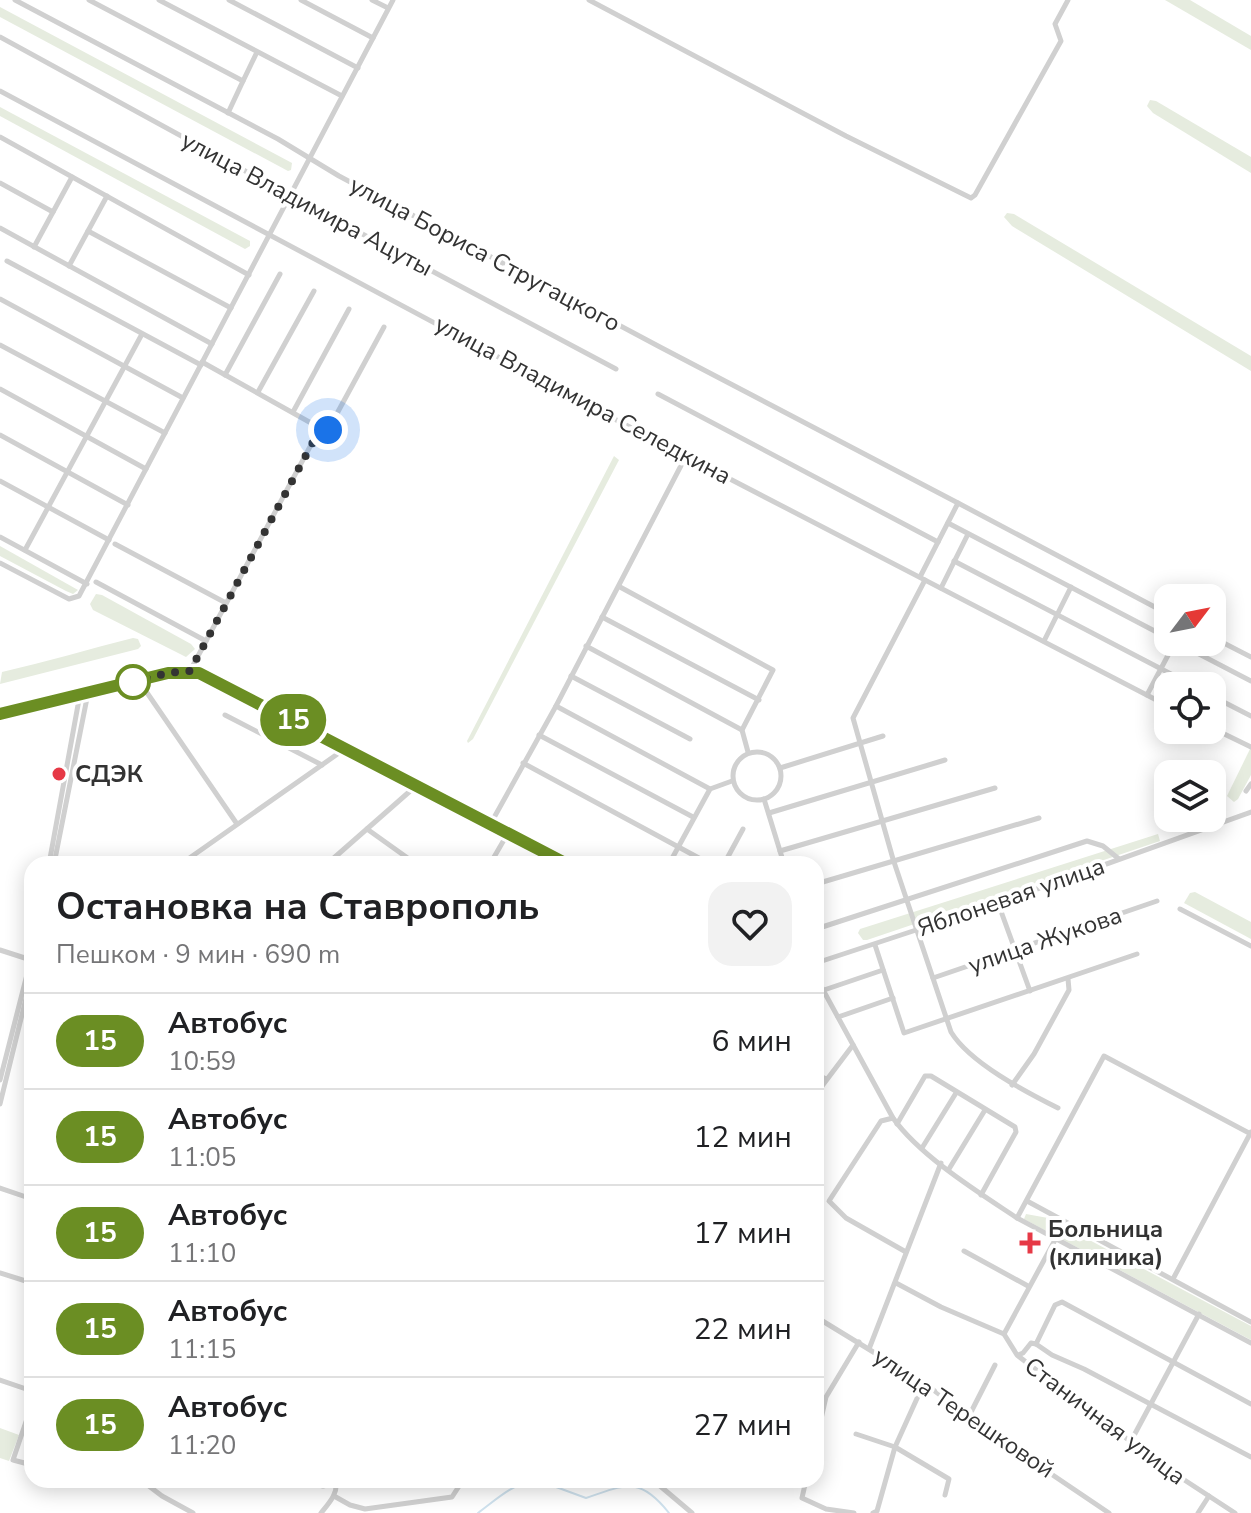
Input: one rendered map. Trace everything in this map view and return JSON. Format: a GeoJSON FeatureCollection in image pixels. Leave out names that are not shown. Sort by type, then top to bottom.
{"type":"FeatureCollection","features":[{"type":"Feature","properties":{"kind":"street","name":"улица Бориса Стругацкого"},"geometry":{"type":"LineString","coordinates":[[15,0],[646,340],[1154,607]]}},
{"type":"Feature","properties":{"kind":"street"},"geometry":{"type":"LineString","coordinates":[[89,0],[243,81]]}},
{"type":"Feature","properties":{"kind":"street"},"geometry":{"type":"LineString","coordinates":[[159,0],[342,96]]}},
{"type":"Feature","properties":{"kind":"street"},"geometry":{"type":"LineString","coordinates":[[229,0],[358,68]]}},
{"type":"Feature","properties":{"kind":"street"},"geometry":{"type":"LineString","coordinates":[[301,0],[373,38]]}},
{"type":"Feature","properties":{"kind":"street"},"geometry":{"type":"LineString","coordinates":[[372,0],[388,8]]}},
{"type":"Feature","properties":{"kind":"street"},"geometry":{"type":"LineString","coordinates":[[0,563],[69,599],[79,596],[112,542],[146,469],[393,0]]}},
{"type":"Feature","properties":{"kind":"street"},"geometry":{"type":"LineString","coordinates":[[589,0],[846,136],[971,198],[1061,41],[1055,24],[1068,0]]}},
{"type":"Feature","properties":{"kind":"street","name":"улица Владимира Ацуты"},"geometry":{"type":"LineString","coordinates":[[0,37],[616,369]]}},
{"type":"Feature","properties":{"kind":"street"},"geometry":{"type":"LineString","coordinates":[[228,113],[257,52]]}},
{"type":"Feature","properties":{"kind":"street","name":"улица Владимира Селедкина"},"geometry":{"type":"LineString","coordinates":[[0,91],[160,179],[270,234],[686,456],[1154,699]]}},
{"type":"Feature","properties":{"kind":"street"},"geometry":{"type":"LineString","coordinates":[[0,137],[249,275]]}},
{"type":"Feature","properties":{"kind":"street"},"geometry":{"type":"LineString","coordinates":[[34,247],[72,177]]}},
{"type":"Feature","properties":{"kind":"street"},"geometry":{"type":"LineString","coordinates":[[0,183],[53,212]]}},
{"type":"Feature","properties":{"kind":"street"},"geometry":{"type":"LineString","coordinates":[[69,266],[107,196]]}},
{"type":"Feature","properties":{"kind":"street"},"geometry":{"type":"LineString","coordinates":[[0,228],[212,344]]}},
{"type":"Feature","properties":{"kind":"street"},"geometry":{"type":"LineString","coordinates":[[88,231],[231,308]]}},
{"type":"Feature","properties":{"kind":"street"},"geometry":{"type":"LineString","coordinates":[[7,261],[142,334],[330,429],[384,327]]}},
{"type":"Feature","properties":{"kind":"street"},"geometry":{"type":"LineString","coordinates":[[225,375],[280,274]]}},
{"type":"Feature","properties":{"kind":"street"},"geometry":{"type":"LineString","coordinates":[[258,392],[314,291]]}},
{"type":"Feature","properties":{"kind":"street"},"geometry":{"type":"LineString","coordinates":[[0,299],[183,398]]}},
{"type":"Feature","properties":{"kind":"street"},"geometry":{"type":"LineString","coordinates":[[293,412],[349,309]]}},
{"type":"Feature","properties":{"kind":"street"},"geometry":{"type":"LineString","coordinates":[[25,550],[142,334]]}},
{"type":"Feature","properties":{"kind":"street"},"geometry":{"type":"LineString","coordinates":[[0,345],[165,434]]}},
{"type":"Feature","properties":{"kind":"street"},"geometry":{"type":"LineString","coordinates":[[0,389],[146,469]]}},
{"type":"Feature","properties":{"kind":"street"},"geometry":{"type":"LineString","coordinates":[[658,394],[938,542]]}},
{"type":"Feature","properties":{"kind":"street"},"geometry":{"type":"LineString","coordinates":[[190,671],[319,431],[318,425]]}},
{"type":"Feature","properties":{"kind":"street"},"geometry":{"type":"LineString","coordinates":[[0,435],[128,505]]}},
{"type":"Feature","properties":{"kind":"street"},"geometry":{"type":"LineString","coordinates":[[491,823],[620,587],[686,456]]}},
{"type":"Feature","properties":{"kind":"street"},"geometry":{"type":"LineString","coordinates":[[0,481],[226,603]]}},
{"type":"Feature","properties":{"kind":"street"},"geometry":{"type":"LineString","coordinates":[[958,503],[853,718],[893,859],[946,1019],[959,1043],[1012,1085],[1058,1108]]}},
{"type":"Feature","properties":{"kind":"street"},"geometry":{"type":"LineString","coordinates":[[948,523],[1154,631]]}},
{"type":"Feature","properties":{"kind":"street"},"geometry":{"type":"LineString","coordinates":[[941,588],[968,534]]}},
{"type":"Feature","properties":{"kind":"street"},"geometry":{"type":"LineString","coordinates":[[0,537],[87,584]]}},
{"type":"Feature","properties":{"kind":"street"},"geometry":{"type":"LineString","coordinates":[[954,561],[1166,672]]}},
{"type":"Feature","properties":{"kind":"street"},"geometry":{"type":"LineString","coordinates":[[96,582],[206,641]]}},
{"type":"Feature","properties":{"kind":"street"},"geometry":{"type":"LineString","coordinates":[[620,587],[773,670],[742,730],[748,752]]}},
{"type":"Feature","properties":{"kind":"street"},"geometry":{"type":"LineString","coordinates":[[1044,641],[1071,587]]}},
{"type":"Feature","properties":{"kind":"street"},"geometry":{"type":"LineString","coordinates":[[602,617],[759,700]]}},
{"type":"Feature","properties":{"kind":"street"},"geometry":{"type":"LineString","coordinates":[[1226,644],[1251,657]]}},
{"type":"Feature","properties":{"kind":"street"},"geometry":{"type":"LineString","coordinates":[[586,646],[742,730]]}},
{"type":"Feature","properties":{"kind":"street"},"geometry":{"type":"LineString","coordinates":[[1147,695],[1167,656]]}},
{"type":"Feature","properties":{"kind":"street"},"geometry":{"type":"LineString","coordinates":[[1202,656],[1251,681]]}},
{"type":"Feature","properties":{"kind":"street"},"geometry":{"type":"LineString","coordinates":[[0,714],[168,673],[190,671],[215,680],[552,856]]}},
{"type":"Feature","properties":{"kind":"street"},"geometry":{"type":"LineString","coordinates":[[571,676],[690,739]]}},
{"type":"Feature","properties":{"kind":"street"},"geometry":{"type":"LineString","coordinates":[[138,681],[237,825]]}},
{"type":"Feature","properties":{"kind":"street"},"geometry":{"type":"LineString","coordinates":[[54,856],[84,694]]}},
{"type":"Feature","properties":{"kind":"street"},"geometry":{"type":"LineString","coordinates":[[1226,703],[1251,716]]}},
{"type":"Feature","properties":{"kind":"street"},"geometry":{"type":"LineString","coordinates":[[556,706],[710,789]]}},
{"type":"Feature","properties":{"kind":"street"},"geometry":{"type":"LineString","coordinates":[[225,715],[322,765]]}},
{"type":"Feature","properties":{"kind":"street"},"geometry":{"type":"LineString","coordinates":[[539,735],[693,817]]}},
{"type":"Feature","properties":{"kind":"street"},"geometry":{"type":"LineString","coordinates":[[1226,735],[1251,748]]}},
{"type":"Feature","properties":{"kind":"street"},"geometry":{"type":"LineString","coordinates":[[780,768],[883,736]]}},
{"type":"Feature","properties":{"kind":"street"},"geometry":{"type":"LineString","coordinates":[[192,856],[346,748]]}},
{"type":"Feature","properties":{"kind":"street"},"geometry":{"type":"LineString","coordinates":[[748,752],[766,753],[780,768],[778,789],[764,799],[744,796],[732,781],[739,759],[748,752]]}},
{"type":"Feature","properties":{"kind":"street"},"geometry":{"type":"LineString","coordinates":[[769,813],[945,760]]}},
{"type":"Feature","properties":{"kind":"street"},"geometry":{"type":"LineString","coordinates":[[523,763],[695,856]]}},
{"type":"Feature","properties":{"kind":"street"},"geometry":{"type":"LineString","coordinates":[[673,856],[710,789],[732,781]]}},
{"type":"Feature","properties":{"kind":"street"},"geometry":{"type":"LineString","coordinates":[[1246,791],[1251,784]]}},
{"type":"Feature","properties":{"kind":"street"},"geometry":{"type":"LineString","coordinates":[[339,856],[417,785]]}},
{"type":"Feature","properties":{"kind":"street"},"geometry":{"type":"LineString","coordinates":[[780,851],[995,788]]}},
{"type":"Feature","properties":{"kind":"street"},"geometry":{"type":"LineString","coordinates":[[764,799],[782,856]]}},
{"type":"Feature","properties":{"kind":"street","name":"Яблоневая улица"},"geometry":{"type":"LineString","coordinates":[[824,961],[998,903],[1251,812]]}},
{"type":"Feature","properties":{"kind":"street"},"geometry":{"type":"LineString","coordinates":[[824,881],[1039,818]]}},
{"type":"Feature","properties":{"kind":"street"},"geometry":{"type":"LineString","coordinates":[[367,829],[405,856]]}},
{"type":"Feature","properties":{"kind":"street"},"geometry":{"type":"LineString","coordinates":[[728,856],[743,829]]}},
{"type":"Feature","properties":{"kind":"street"},"geometry":{"type":"LineString","coordinates":[[495,856],[508,833]]}},
{"type":"Feature","properties":{"kind":"street"},"geometry":{"type":"LineString","coordinates":[[824,927],[1087,841],[1103,846],[1119,859]]}},
{"type":"Feature","properties":{"kind":"street","name":"улица Жукова"},"geometry":{"type":"LineString","coordinates":[[933,978],[1157,901]]}},
{"type":"Feature","properties":{"kind":"street"},"geometry":{"type":"LineString","coordinates":[[998,903],[1030,991]]}},
{"type":"Feature","properties":{"kind":"street"},"geometry":{"type":"LineString","coordinates":[[1180,909],[1251,946]]}},
{"type":"Feature","properties":{"kind":"street"},"geometry":{"type":"LineString","coordinates":[[875,945],[904,1033],[1137,954]]}},
{"type":"Feature","properties":{"kind":"street"},"geometry":{"type":"LineString","coordinates":[[0,950],[24,956]]}},
{"type":"Feature","properties":{"kind":"street"},"geometry":{"type":"LineString","coordinates":[[824,990],[883,970]]}},
{"type":"Feature","properties":{"kind":"street"},"geometry":{"type":"LineString","coordinates":[[1012,1085],[1034,1054],[1069,990],[1068,979]]}},
{"type":"Feature","properties":{"kind":"street"},"geometry":{"type":"LineString","coordinates":[[0,1080],[24,986]]}},
{"type":"Feature","properties":{"kind":"street"},"geometry":{"type":"LineString","coordinates":[[824,992],[895,1121],[922,1148],[981,1195],[1017,1218],[1251,1343]]}},
{"type":"Feature","properties":{"kind":"street"},"geometry":{"type":"LineString","coordinates":[[838,1017],[893,998]]}},
{"type":"Feature","properties":{"kind":"street"},"geometry":{"type":"LineString","coordinates":[[0,1104],[24,1006]]}},
{"type":"Feature","properties":{"kind":"street"},"geometry":{"type":"LineString","coordinates":[[824,1082],[853,1045]]}},
{"type":"Feature","properties":{"kind":"street"},"geometry":{"type":"LineString","coordinates":[[1017,1218],[1104,1056],[1251,1133],[1173,1279]]}},
{"type":"Feature","properties":{"kind":"street"},"geometry":{"type":"LineString","coordinates":[[895,1121],[925,1076],[931,1076],[1015,1127],[1016,1132],[981,1195]]}},
{"type":"Feature","properties":{"kind":"street"},"geometry":{"type":"LineString","coordinates":[[922,1148],[956,1093]]}},
{"type":"Feature","properties":{"kind":"street"},"geometry":{"type":"LineString","coordinates":[[949,1169],[985,1110]]}},
{"type":"Feature","properties":{"kind":"street"},"geometry":{"type":"LineString","coordinates":[[895,1121],[881,1121],[829,1201],[846,1218],[906,1252]]}},
{"type":"Feature","properties":{"kind":"street"},"geometry":{"type":"LineString","coordinates":[[869,1349],[941,1163]]}},
{"type":"Feature","properties":{"kind":"street"},"geometry":{"type":"LineString","coordinates":[[0,1188],[24,1196]]}},
{"type":"Feature","properties":{"kind":"street"},"geometry":{"type":"LineString","coordinates":[[1026,1201],[1251,1322]]}},
{"type":"Feature","properties":{"kind":"street"},"geometry":{"type":"LineString","coordinates":[[896,1283],[941,1307],[1004,1334],[1055,1240]]}},
{"type":"Feature","properties":{"kind":"street"},"geometry":{"type":"LineString","coordinates":[[964,1251],[1028,1286]]}},
{"type":"Feature","properties":{"kind":"street"},"geometry":{"type":"LineString","coordinates":[[0,1273],[24,1280]]}},
{"type":"Feature","properties":{"kind":"street"},"geometry":{"type":"LineString","coordinates":[[1036,1344],[1055,1305],[1062,1302],[1251,1404]]}},
{"type":"Feature","properties":{"kind":"street"},"geometry":{"type":"LineString","coordinates":[[1131,1441],[1199,1314]]}},
{"type":"Feature","properties":{"kind":"street","name":"улица Терешковой"},"geometry":{"type":"LineString","coordinates":[[824,1322],[924,1383],[1109,1513]]}},
{"type":"Feature","properties":{"kind":"street","name":"Станичная улица"},"geometry":{"type":"LineString","coordinates":[[1004,1334],[1017,1355],[1131,1441],[1235,1513]]}},
{"type":"Feature","properties":{"kind":"street"},"geometry":{"type":"LineString","coordinates":[[824,1406],[826,1397],[859,1342]]}},
{"type":"Feature","properties":{"kind":"street"},"geometry":{"type":"LineString","coordinates":[[1017,1355],[1031,1343],[1036,1344],[1251,1457]]}},
{"type":"Feature","properties":{"kind":"street"},"geometry":{"type":"LineString","coordinates":[[969,1416],[995,1365]]}},
{"type":"Feature","properties":{"kind":"street"},"geometry":{"type":"LineString","coordinates":[[0,1380],[24,1388]]}},
{"type":"Feature","properties":{"kind":"street"},"geometry":{"type":"LineString","coordinates":[[873,1513],[877,1511],[895,1447],[924,1383]]}},
{"type":"Feature","properties":{"kind":"street"},"geometry":{"type":"LineString","coordinates":[[24,1428],[13,1460],[24,1463]]}},
{"type":"Feature","properties":{"kind":"street"},"geometry":{"type":"LineString","coordinates":[[856,1434],[895,1447],[949,1479],[945,1495]]}},
{"type":"Feature","properties":{"kind":"street"},"geometry":{"type":"LineString","coordinates":[[152,1488],[193,1513]]}},
{"type":"Feature","properties":{"kind":"street"},"geometry":{"type":"LineString","coordinates":[[321,1513],[334,1496],[335,1488]]}},
{"type":"Feature","properties":{"kind":"street"},"geometry":{"type":"LineString","coordinates":[[334,1496],[365,1509],[452,1497],[458,1488]]}},
{"type":"Feature","properties":{"kind":"street"},"geometry":{"type":"LineString","coordinates":[[662,1488],[692,1513]]}},
{"type":"Feature","properties":{"kind":"street"},"geometry":{"type":"LineString","coordinates":[[804,1488],[802,1498],[826,1511],[854,1513]]}},
{"type":"Feature","properties":{"kind":"street"},"geometry":{"type":"LineString","coordinates":[[1198,1513],[1209,1496]]}},
{"type":"Feature","properties":{"kind":"shaded area"},"geometry":{"type":"Polygon","coordinates":[[[1165,0],[1190,0],[1251,36],[1251,50],[1165,0]]]}},
{"type":"Feature","properties":{"kind":"shaded area"},"geometry":{"type":"Polygon","coordinates":[[[0,7],[292,163],[291,170],[0,17],[0,7]]]}},
{"type":"Feature","properties":{"kind":"shaded area"},"geometry":{"type":"Polygon","coordinates":[[[1150,100],[1251,157],[1251,173],[1153,113],[1147,106],[1150,100]]]}},
{"type":"Feature","properties":{"kind":"shaded area"},"geometry":{"type":"Polygon","coordinates":[[[0,107],[250,241],[250,246],[245,249],[0,116],[0,107]]]}},
{"type":"Feature","properties":{"kind":"shaded area"},"geometry":{"type":"Polygon","coordinates":[[[1007,213],[1014,214],[1251,356],[1251,371],[1012,226],[1004,217],[1007,213]]]}},
{"type":"Feature","properties":{"kind":"shaded area"},"geometry":{"type":"Polygon","coordinates":[[[614,456],[619,460],[473,739],[468,743],[467,741],[614,456]]]}},
{"type":"Feature","properties":{"kind":"shaded area"},"geometry":{"type":"Polygon","coordinates":[[[0,546],[78,590],[73,594],[66,591],[0,556],[0,546]]]}},
{"type":"Feature","properties":{"kind":"shaded area"},"geometry":{"type":"Polygon","coordinates":[[[96,594],[191,644],[195,649],[186,657],[93,610],[90,604],[96,594]]]}},
{"type":"Feature","properties":{"kind":"shaded area"},"geometry":{"type":"Polygon","coordinates":[[[138,639],[141,646],[138,649],[0,684],[2,672],[138,639]]]}},
{"type":"Feature","properties":{"kind":"shaded area"},"geometry":{"type":"Polygon","coordinates":[[[1251,747],[1251,775],[1234,802],[1227,796],[1251,747]]]}},
{"type":"Feature","properties":{"kind":"shaded area"},"geometry":{"type":"Polygon","coordinates":[[[1158,834],[1160,841],[867,940],[863,940],[858,933],[860,929],[1158,834]]]}},
{"type":"Feature","properties":{"kind":"shaded area"},"geometry":{"type":"Polygon","coordinates":[[[1195,892],[1251,922],[1251,939],[1184,903],[1190,893],[1195,892]]]}},
{"type":"Feature","properties":{"kind":"shaded area"},"geometry":{"type":"Polygon","coordinates":[[[1026,1214],[1048,1218],[1251,1326],[1251,1340],[1024,1219],[1026,1214]]]}},
{"type":"Feature","properties":{"kind":"shaded area"},"geometry":{"type":"Polygon","coordinates":[[[0,1428],[19,1435],[9,1461],[0,1458],[0,1428]]]}},
{"type":"Feature","properties":{"kind":"waterway"},"geometry":{"type":"LineString","coordinates":[[478,1513],[512,1488]]}},
{"type":"Feature","properties":{"kind":"waterway"},"geometry":{"type":"LineString","coordinates":[[559,1488],[586,1498],[618,1488]]}},
{"type":"Feature","properties":{"kind":"waterway"},"geometry":{"type":"LineString","coordinates":[[640,1488],[669,1513]]}},
{"type":"Feature","properties":{"kind":"bus line","name":"15"},"geometry":{"type":"LineString","coordinates":[[0,714],[168,673],[199,673],[552,856]]}},
{"type":"Feature","properties":{"kind":"place","name":"СДЭК"},"geometry":{"type":"Point","coordinates":[59,774]}},
{"type":"Feature","properties":{"kind":"place","name":"Больница (клиника)"},"geometry":{"type":"Point","coordinates":[1030,1243]}},
{"type":"Feature","properties":{"kind":"route"},"geometry":{"type":"LineString","coordinates":[[133,682],[190,671],[319,431],[318,425],[328,430]]}}]}
